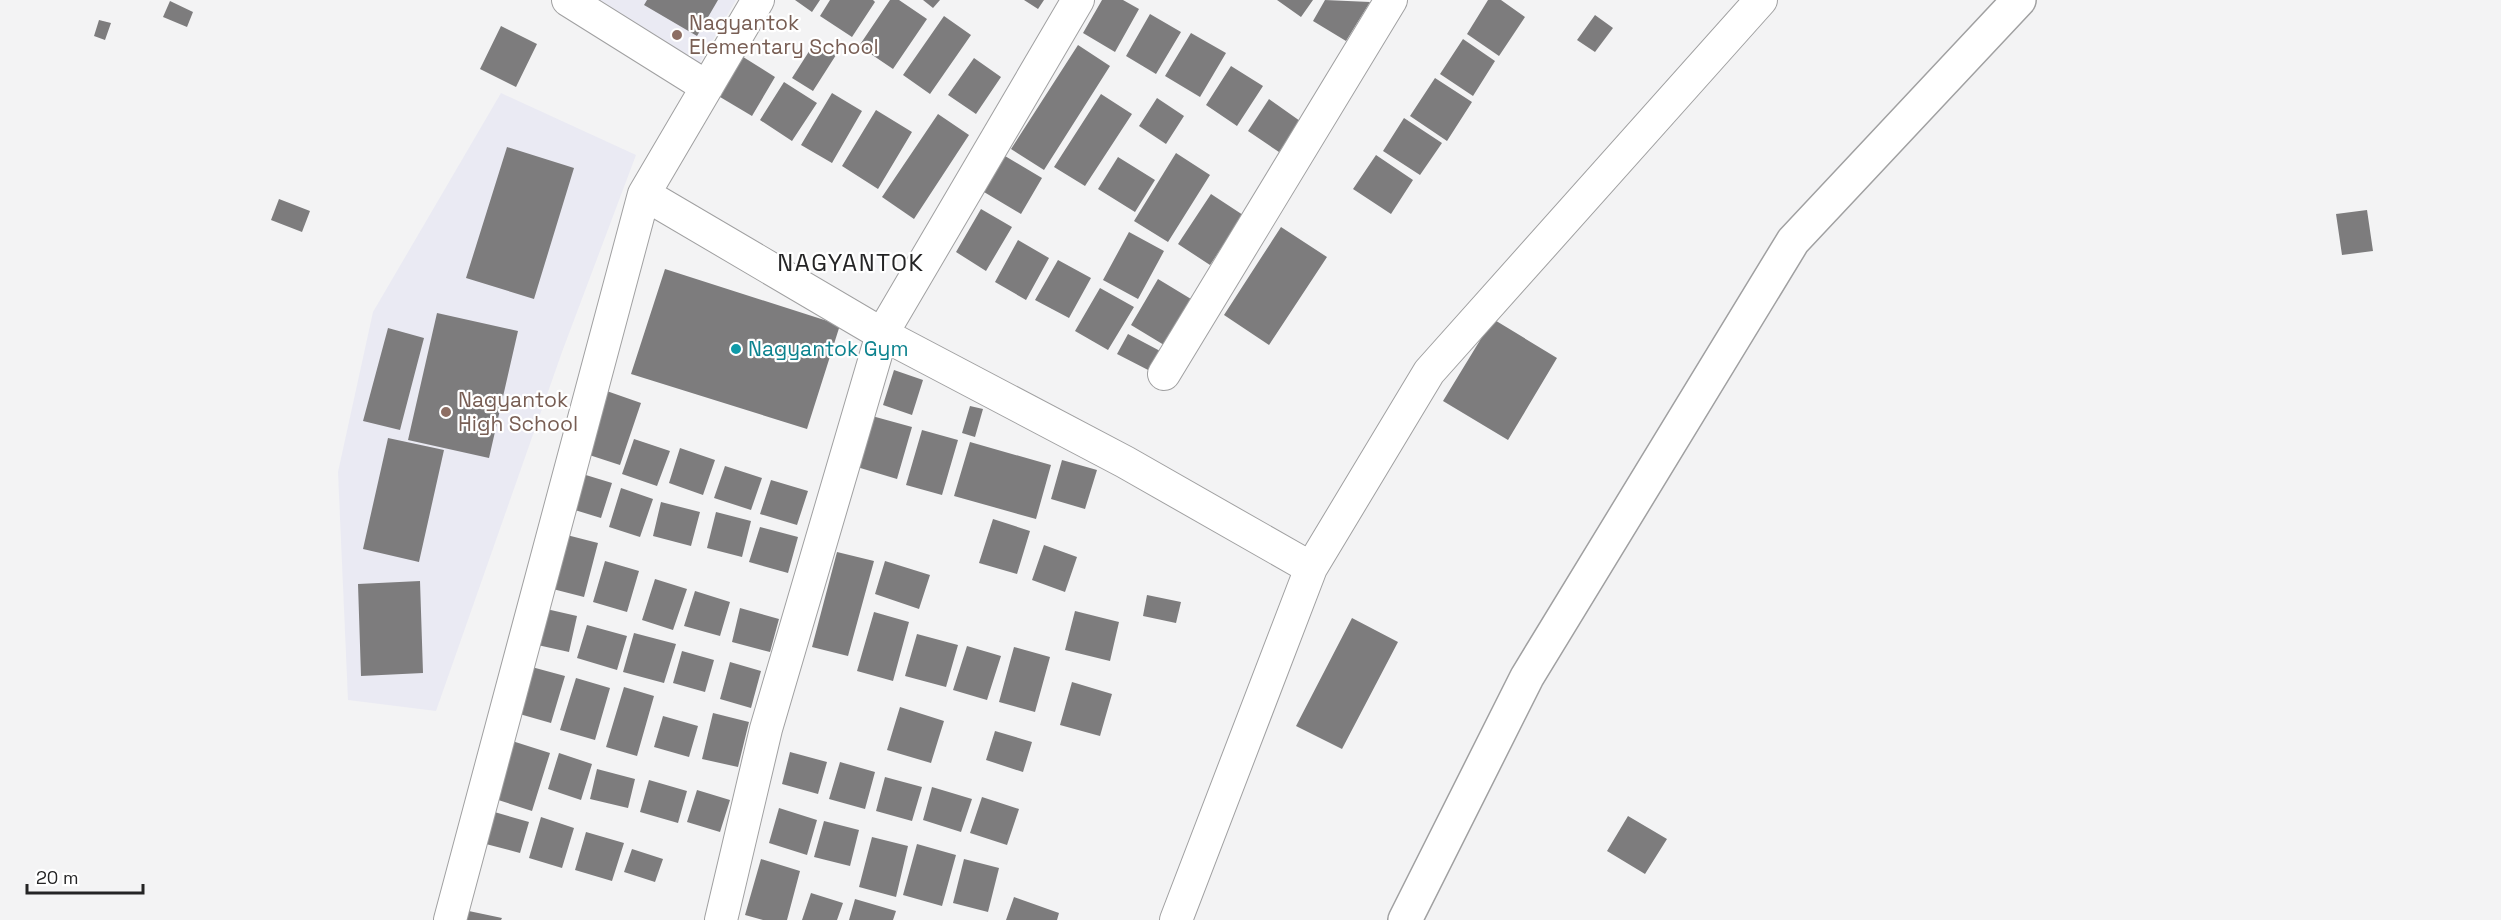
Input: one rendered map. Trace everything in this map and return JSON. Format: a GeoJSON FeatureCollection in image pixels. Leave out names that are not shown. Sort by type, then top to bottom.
{"type":"FeatureCollection","features":[{"type":"Feature","properties":{"kind":"street"},"geometry":{"type":"LineString","coordinates":[[568,0],[707,87]]}},
{"type":"Feature","properties":{"kind":"street"},"geometry":{"type":"LineString","coordinates":[[450,920],[644,194],[758,0]]}},
{"type":"Feature","properties":{"kind":"street"},"geometry":{"type":"LineString","coordinates":[[721,920],[766,729],[882,334],[1078,0]]}},
{"type":"Feature","properties":{"kind":"street"},"geometry":{"type":"LineString","coordinates":[[1164,374],[1391,0]]}},
{"type":"Feature","properties":{"kind":"street"},"geometry":{"type":"LineString","coordinates":[[1176,920],[1311,568],[1429,372],[1761,0]]}},
{"type":"Feature","properties":{"kind":"street"},"geometry":{"type":"LineString","coordinates":[[1405,920],[1527,677],[1793,241],[2019,0]]}},
{"type":"Feature","properties":{"kind":"street"},"geometry":{"type":"LineString","coordinates":[[644,194],[882,334],[1125,462],[1311,568]]}},
{"type":"Feature","properties":{"kind":"shaded area","name":"Nagyantok Elementary School"},"geometry":{"type":"Polygon","coordinates":[[[585,0],[736,0],[695,71],[585,0]]]}},
{"type":"Feature","properties":{"kind":"shaded area","name":"Nagyantok High School"},"geometry":{"type":"Polygon","coordinates":[[[501,93],[636,155],[562,352],[436,711],[348,700],[338,472],[373,312],[501,93]]]}},
{"type":"Feature","properties":{"kind":"building"},"geometry":{"type":"Polygon","coordinates":[[[647,0],[718,0],[697,36],[644,5],[647,0]]]}},
{"type":"Feature","properties":{"kind":"building"},"geometry":{"type":"Polygon","coordinates":[[[795,0],[820,0],[812,12],[795,0]]]}},
{"type":"Feature","properties":{"kind":"building"},"geometry":{"type":"Polygon","coordinates":[[[830,0],[873,0],[875,2],[852,37],[820,16],[830,0]]]}},
{"type":"Feature","properties":{"kind":"building"},"geometry":{"type":"Polygon","coordinates":[[[890,0],[899,0],[927,19],[893,69],[859,46],[890,0]]]}},
{"type":"Feature","properties":{"kind":"building"},"geometry":{"type":"Polygon","coordinates":[[[923,0],[940,0],[933,8],[923,0]]]}},
{"type":"Feature","properties":{"kind":"building"},"geometry":{"type":"Polygon","coordinates":[[[1024,0],[1044,0],[1038,9],[1024,0]]]}},
{"type":"Feature","properties":{"kind":"building"},"geometry":{"type":"Polygon","coordinates":[[[1102,0],[1123,0],[1139,9],[1115,52],[1083,33],[1102,0]]]}},
{"type":"Feature","properties":{"kind":"building"},"geometry":{"type":"Polygon","coordinates":[[[1277,0],[1313,0],[1301,17],[1277,0]]]}},
{"type":"Feature","properties":{"kind":"building"},"geometry":{"type":"Polygon","coordinates":[[[1325,0],[1370,2],[1346,41],[1313,21],[1325,0]]]}},
{"type":"Feature","properties":{"kind":"building"},"geometry":{"type":"Polygon","coordinates":[[[1488,0],[1501,0],[1525,17],[1499,56],[1467,34],[1488,0]]]}},
{"type":"Feature","properties":{"kind":"building"},"geometry":{"type":"Polygon","coordinates":[[[170,1],[193,12],[187,27],[163,17],[170,1]]]}},
{"type":"Feature","properties":{"kind":"building"},"geometry":{"type":"Polygon","coordinates":[[[1150,14],[1181,32],[1156,74],[1126,56],[1150,14]]]}},
{"type":"Feature","properties":{"kind":"building"},"geometry":{"type":"Polygon","coordinates":[[[1595,15],[1613,28],[1595,52],[1577,40],[1595,15]]]}},
{"type":"Feature","properties":{"kind":"building"},"geometry":{"type":"Polygon","coordinates":[[[944,16],[971,35],[930,94],[903,75],[944,16]]]}},
{"type":"Feature","properties":{"kind":"building"},"geometry":{"type":"Polygon","coordinates":[[[99,20],[111,23],[105,40],[94,36],[99,20]]]}},
{"type":"Feature","properties":{"kind":"building"},"geometry":{"type":"Polygon","coordinates":[[[501,26],[537,44],[516,87],[480,69],[501,26]]]}},
{"type":"Feature","properties":{"kind":"building"},"geometry":{"type":"Polygon","coordinates":[[[1191,33],[1226,53],[1200,97],[1165,76],[1191,33]]]}},
{"type":"Feature","properties":{"kind":"building"},"geometry":{"type":"Polygon","coordinates":[[[1463,39],[1495,61],[1473,96],[1440,74],[1463,39]]]}},
{"type":"Feature","properties":{"kind":"building"},"geometry":{"type":"Polygon","coordinates":[[[815,42],[836,55],[813,91],[792,78],[815,42]]]}},
{"type":"Feature","properties":{"kind":"building"},"geometry":{"type":"Polygon","coordinates":[[[1078,45],[1110,66],[1044,170],[1011,149],[1078,45]]]}},
{"type":"Feature","properties":{"kind":"building"},"geometry":{"type":"Polygon","coordinates":[[[740,55],[775,77],[752,116],[715,94],[740,55]]]}},
{"type":"Feature","properties":{"kind":"building"},"geometry":{"type":"Polygon","coordinates":[[[974,58],[1001,77],[976,114],[948,95],[974,58]]]}},
{"type":"Feature","properties":{"kind":"building"},"geometry":{"type":"Polygon","coordinates":[[[1231,66],[1263,86],[1237,126],[1206,105],[1231,66]]]}},
{"type":"Feature","properties":{"kind":"building"},"geometry":{"type":"Polygon","coordinates":[[[1435,78],[1472,102],[1447,141],[1410,116],[1435,78]]]}},
{"type":"Feature","properties":{"kind":"building"},"geometry":{"type":"Polygon","coordinates":[[[784,82],[817,103],[792,141],[760,120],[784,82]]]}},
{"type":"Feature","properties":{"kind":"building"},"geometry":{"type":"Polygon","coordinates":[[[832,93],[862,111],[832,163],[801,145],[832,93]]]}},
{"type":"Feature","properties":{"kind":"building"},"geometry":{"type":"Polygon","coordinates":[[[1101,94],[1132,114],[1085,186],[1054,167],[1101,94]]]}},
{"type":"Feature","properties":{"kind":"building"},"geometry":{"type":"Polygon","coordinates":[[[1157,98],[1184,116],[1166,144],[1139,126],[1157,98]]]}},
{"type":"Feature","properties":{"kind":"building"},"geometry":{"type":"Polygon","coordinates":[[[1269,99],[1300,121],[1279,152],[1248,131],[1269,99]]]}},
{"type":"Feature","properties":{"kind":"building"},"geometry":{"type":"Polygon","coordinates":[[[876,110],[912,132],[878,189],[842,166],[876,110]]]}},
{"type":"Feature","properties":{"kind":"building"},"geometry":{"type":"Polygon","coordinates":[[[938,114],[969,135],[914,219],[882,197],[938,114]]]}},
{"type":"Feature","properties":{"kind":"building"},"geometry":{"type":"Polygon","coordinates":[[[1404,118],[1442,143],[1420,175],[1383,151],[1404,118]]]}},
{"type":"Feature","properties":{"kind":"building"},"geometry":{"type":"Polygon","coordinates":[[[507,147],[574,168],[534,299],[466,278],[507,147]]]}},
{"type":"Feature","properties":{"kind":"building"},"geometry":{"type":"Polygon","coordinates":[[[1176,153],[1210,175],[1168,242],[1134,221],[1176,153]]]}},
{"type":"Feature","properties":{"kind":"building"},"geometry":{"type":"Polygon","coordinates":[[[1376,155],[1413,180],[1391,214],[1353,189],[1376,155]]]}},
{"type":"Feature","properties":{"kind":"building"},"geometry":{"type":"Polygon","coordinates":[[[1005,156],[1042,178],[1021,214],[984,192],[1005,156]]]}},
{"type":"Feature","properties":{"kind":"building"},"geometry":{"type":"Polygon","coordinates":[[[1118,157],[1155,180],[1135,212],[1098,189],[1118,157]]]}},
{"type":"Feature","properties":{"kind":"building"},"geometry":{"type":"Polygon","coordinates":[[[1211,194],[1243,215],[1210,265],[1178,244],[1211,194]]]}},
{"type":"Feature","properties":{"kind":"building"},"geometry":{"type":"Polygon","coordinates":[[[279,199],[310,211],[302,232],[271,220],[279,199]]]}},
{"type":"Feature","properties":{"kind":"building"},"geometry":{"type":"Polygon","coordinates":[[[981,209],[1012,227],[986,271],[956,252],[981,209]]]}},
{"type":"Feature","properties":{"kind":"building"},"geometry":{"type":"Polygon","coordinates":[[[2367,210],[2373,251],[2342,255],[2336,214],[2367,210]]]}},
{"type":"Feature","properties":{"kind":"building"},"geometry":{"type":"Polygon","coordinates":[[[1281,227],[1327,257],[1269,345],[1224,315],[1281,227]]]}},
{"type":"Feature","properties":{"kind":"building"},"geometry":{"type":"Polygon","coordinates":[[[1129,232],[1164,251],[1138,299],[1103,280],[1129,232]]]}},
{"type":"Feature","properties":{"kind":"building"},"geometry":{"type":"Polygon","coordinates":[[[1018,240],[1049,258],[1026,300],[995,282],[1018,240]]]}},
{"type":"Feature","properties":{"kind":"building"},"geometry":{"type":"Polygon","coordinates":[[[1058,260],[1091,278],[1069,318],[1035,300],[1058,260]]]}},
{"type":"Feature","properties":{"kind":"building","name":"Nagyantok Gym"},"geometry":{"type":"Polygon","coordinates":[[[665,269],[840,325],[807,429],[631,374],[665,269]]]}},
{"type":"Feature","properties":{"kind":"building"},"geometry":{"type":"Polygon","coordinates":[[[1158,279],[1191,299],[1164,345],[1131,325],[1158,279]]]}},
{"type":"Feature","properties":{"kind":"building"},"geometry":{"type":"Polygon","coordinates":[[[1100,288],[1134,307],[1108,350],[1075,331],[1100,288]]]}},
{"type":"Feature","properties":{"kind":"building"},"geometry":{"type":"Polygon","coordinates":[[[437,313],[518,331],[489,458],[408,440],[437,313]]]}},
{"type":"Feature","properties":{"kind":"building"},"geometry":{"type":"Polygon","coordinates":[[[1493,319],[1557,358],[1508,440],[1443,401],[1493,319]]]}},
{"type":"Feature","properties":{"kind":"building"},"geometry":{"type":"Polygon","coordinates":[[[388,328],[424,338],[400,430],[363,421],[388,328]]]}},
{"type":"Feature","properties":{"kind":"building"},"geometry":{"type":"Polygon","coordinates":[[[1128,334],[1162,352],[1152,372],[1117,354],[1128,334]]]}},
{"type":"Feature","properties":{"kind":"building"},"geometry":{"type":"Polygon","coordinates":[[[894,370],[923,380],[912,415],[883,405],[894,370]]]}},
{"type":"Feature","properties":{"kind":"building"},"geometry":{"type":"Polygon","coordinates":[[[601,389],[641,403],[620,465],[580,452],[601,389]]]}},
{"type":"Feature","properties":{"kind":"building"},"geometry":{"type":"Polygon","coordinates":[[[970,406],[983,409],[975,437],[962,433],[970,406]]]}},
{"type":"Feature","properties":{"kind":"building"},"geometry":{"type":"Polygon","coordinates":[[[872,416],[912,427],[897,479],[857,467],[872,416]]]}},
{"type":"Feature","properties":{"kind":"building"},"geometry":{"type":"Polygon","coordinates":[[[922,430],[958,440],[942,495],[906,485],[922,430]]]}},
{"type":"Feature","properties":{"kind":"building"},"geometry":{"type":"Polygon","coordinates":[[[388,438],[444,450],[419,562],[363,549],[388,438]]]}},
{"type":"Feature","properties":{"kind":"building"},"geometry":{"type":"Polygon","coordinates":[[[634,439],[670,451],[657,486],[622,474],[634,439]]]}},
{"type":"Feature","properties":{"kind":"building"},"geometry":{"type":"Polygon","coordinates":[[[970,442],[1051,465],[1036,519],[954,496],[970,442]]]}},
{"type":"Feature","properties":{"kind":"building"},"geometry":{"type":"Polygon","coordinates":[[[680,448],[715,460],[703,495],[669,483],[680,448]]]}},
{"type":"Feature","properties":{"kind":"building"},"geometry":{"type":"Polygon","coordinates":[[[1062,460],[1097,470],[1085,509],[1051,499],[1062,460]]]}},
{"type":"Feature","properties":{"kind":"building"},"geometry":{"type":"Polygon","coordinates":[[[725,466],[762,478],[751,510],[714,498],[725,466]]]}},
{"type":"Feature","properties":{"kind":"building"},"geometry":{"type":"Polygon","coordinates":[[[576,472],[612,483],[601,518],[565,507],[576,472]]]}},
{"type":"Feature","properties":{"kind":"building"},"geometry":{"type":"Polygon","coordinates":[[[771,480],[808,491],[797,525],[760,514],[771,480]]]}},
{"type":"Feature","properties":{"kind":"building"},"geometry":{"type":"Polygon","coordinates":[[[621,488],[653,499],[640,537],[609,527],[621,488]]]}},
{"type":"Feature","properties":{"kind":"building"},"geometry":{"type":"Polygon","coordinates":[[[661,502],[700,512],[691,546],[653,536],[661,502]]]}},
{"type":"Feature","properties":{"kind":"building"},"geometry":{"type":"Polygon","coordinates":[[[716,512],[751,521],[742,557],[707,548],[716,512]]]}},
{"type":"Feature","properties":{"kind":"building"},"geometry":{"type":"Polygon","coordinates":[[[993,519],[1030,531],[1017,574],[979,563],[993,519]]]}},
{"type":"Feature","properties":{"kind":"building"},"geometry":{"type":"Polygon","coordinates":[[[760,527],[798,537],[788,573],[749,562],[760,527]]]}},
{"type":"Feature","properties":{"kind":"building"},"geometry":{"type":"Polygon","coordinates":[[[559,533],[598,543],[584,597],[545,587],[559,533]]]}},
{"type":"Feature","properties":{"kind":"building"},"geometry":{"type":"Polygon","coordinates":[[[1044,545],[1077,557],[1065,592],[1032,580],[1044,545]]]}},
{"type":"Feature","properties":{"kind":"building"},"geometry":{"type":"Polygon","coordinates":[[[837,552],[874,561],[848,656],[812,647],[837,552]]]}},
{"type":"Feature","properties":{"kind":"building"},"geometry":{"type":"Polygon","coordinates":[[[605,561],[639,571],[627,612],[593,602],[605,561]]]}},
{"type":"Feature","properties":{"kind":"building"},"geometry":{"type":"Polygon","coordinates":[[[885,561],[930,575],[919,609],[875,594],[885,561]]]}},
{"type":"Feature","properties":{"kind":"building"},"geometry":{"type":"Polygon","coordinates":[[[655,579],[687,589],[673,630],[642,620],[655,579]]]}},
{"type":"Feature","properties":{"kind":"building"},"geometry":{"type":"Polygon","coordinates":[[[420,581],[423,673],[361,676],[358,584],[420,581]]]}},
{"type":"Feature","properties":{"kind":"building"},"geometry":{"type":"Polygon","coordinates":[[[695,591],[730,602],[720,636],[684,626],[695,591]]]}},
{"type":"Feature","properties":{"kind":"building"},"geometry":{"type":"Polygon","coordinates":[[[1147,595],[1181,602],[1176,623],[1143,616],[1147,595]]]}},
{"type":"Feature","properties":{"kind":"building"},"geometry":{"type":"Polygon","coordinates":[[[542,608],[577,616],[569,652],[533,644],[542,608]]]}},
{"type":"Feature","properties":{"kind":"building"},"geometry":{"type":"Polygon","coordinates":[[[740,608],[779,619],[770,652],[732,642],[740,608]]]}},
{"type":"Feature","properties":{"kind":"building"},"geometry":{"type":"Polygon","coordinates":[[[1075,611],[1119,622],[1110,661],[1065,650],[1075,611]]]}},
{"type":"Feature","properties":{"kind":"building"},"geometry":{"type":"Polygon","coordinates":[[[874,612],[909,622],[893,681],[857,671],[874,612]]]}},
{"type":"Feature","properties":{"kind":"building"},"geometry":{"type":"Polygon","coordinates":[[[1352,618],[1398,642],[1342,749],[1296,726],[1352,618]]]}},
{"type":"Feature","properties":{"kind":"building"},"geometry":{"type":"Polygon","coordinates":[[[587,625],[627,636],[617,670],[577,658],[587,625]]]}},
{"type":"Feature","properties":{"kind":"building"},"geometry":{"type":"Polygon","coordinates":[[[634,633],[676,644],[664,683],[623,672],[634,633]]]}},
{"type":"Feature","properties":{"kind":"building"},"geometry":{"type":"Polygon","coordinates":[[[917,634],[958,645],[946,687],[905,676],[917,634]]]}},
{"type":"Feature","properties":{"kind":"building"},"geometry":{"type":"Polygon","coordinates":[[[967,646],[1001,656],[987,700],[953,690],[967,646]]]}},
{"type":"Feature","properties":{"kind":"building"},"geometry":{"type":"Polygon","coordinates":[[[1014,647],[1050,657],[1035,712],[999,702],[1014,647]]]}},
{"type":"Feature","properties":{"kind":"building"},"geometry":{"type":"Polygon","coordinates":[[[682,651],[714,660],[705,692],[673,683],[682,651]]]}},
{"type":"Feature","properties":{"kind":"building"},"geometry":{"type":"Polygon","coordinates":[[[730,662],[761,671],[751,708],[720,699],[730,662]]]}},
{"type":"Feature","properties":{"kind":"building"},"geometry":{"type":"Polygon","coordinates":[[[528,666],[565,676],[551,723],[516,713],[528,666]]]}},
{"type":"Feature","properties":{"kind":"building"},"geometry":{"type":"Polygon","coordinates":[[[576,678],[610,688],[595,740],[560,730],[576,678]]]}},
{"type":"Feature","properties":{"kind":"building"},"geometry":{"type":"Polygon","coordinates":[[[1072,682],[1112,694],[1100,736],[1060,725],[1072,682]]]}},
{"type":"Feature","properties":{"kind":"building"},"geometry":{"type":"Polygon","coordinates":[[[624,687],[654,696],[637,756],[606,747],[624,687]]]}},
{"type":"Feature","properties":{"kind":"building"},"geometry":{"type":"Polygon","coordinates":[[[900,707],[944,721],[931,763],[887,750],[900,707]]]}},
{"type":"Feature","properties":{"kind":"building"},"geometry":{"type":"Polygon","coordinates":[[[713,713],[749,722],[738,767],[702,759],[713,713]]]}},
{"type":"Feature","properties":{"kind":"building"},"geometry":{"type":"Polygon","coordinates":[[[663,716],[698,726],[689,757],[654,747],[663,716]]]}},
{"type":"Feature","properties":{"kind":"building"},"geometry":{"type":"Polygon","coordinates":[[[995,731],[1032,742],[1023,772],[986,760],[995,731]]]}},
{"type":"Feature","properties":{"kind":"building"},"geometry":{"type":"Polygon","coordinates":[[[509,740],[550,753],[532,811],[492,798],[509,740]]]}},
{"type":"Feature","properties":{"kind":"building"},"geometry":{"type":"Polygon","coordinates":[[[790,752],[827,762],[818,794],[782,784],[790,752]]]}},
{"type":"Feature","properties":{"kind":"building"},"geometry":{"type":"Polygon","coordinates":[[[559,753],[592,764],[581,800],[548,789],[559,753]]]}},
{"type":"Feature","properties":{"kind":"building"},"geometry":{"type":"Polygon","coordinates":[[[840,762],[875,772],[865,809],[829,799],[840,762]]]}},
{"type":"Feature","properties":{"kind":"building"},"geometry":{"type":"Polygon","coordinates":[[[597,769],[635,779],[628,808],[590,799],[597,769]]]}},
{"type":"Feature","properties":{"kind":"building"},"geometry":{"type":"Polygon","coordinates":[[[885,777],[922,787],[912,821],[876,811],[885,777]]]}},
{"type":"Feature","properties":{"kind":"building"},"geometry":{"type":"Polygon","coordinates":[[[649,780],[687,791],[678,823],[640,812],[649,780]]]}},
{"type":"Feature","properties":{"kind":"building"},"geometry":{"type":"Polygon","coordinates":[[[932,787],[972,799],[961,832],[923,820],[932,787]]]}},
{"type":"Feature","properties":{"kind":"building"},"geometry":{"type":"Polygon","coordinates":[[[697,790],[730,800],[720,832],[687,822],[697,790]]]}},
{"type":"Feature","properties":{"kind":"building"},"geometry":{"type":"Polygon","coordinates":[[[982,797],[1019,809],[1007,845],[970,833],[982,797]]]}},
{"type":"Feature","properties":{"kind":"building"},"geometry":{"type":"Polygon","coordinates":[[[779,808],[817,820],[807,855],[769,843],[779,808]]]}},
{"type":"Feature","properties":{"kind":"building"},"geometry":{"type":"Polygon","coordinates":[[[491,811],[529,822],[520,853],[482,843],[491,811]]]}},
{"type":"Feature","properties":{"kind":"building"},"geometry":{"type":"Polygon","coordinates":[[[1628,816],[1667,839],[1645,874],[1607,851],[1628,816]]]}},
{"type":"Feature","properties":{"kind":"building"},"geometry":{"type":"Polygon","coordinates":[[[541,817],[574,828],[562,868],[529,858],[541,817]]]}},
{"type":"Feature","properties":{"kind":"building"},"geometry":{"type":"Polygon","coordinates":[[[824,821],[859,830],[850,866],[814,857],[824,821]]]}},
{"type":"Feature","properties":{"kind":"building"},"geometry":{"type":"Polygon","coordinates":[[[586,832],[624,843],[612,881],[575,870],[586,832]]]}},
{"type":"Feature","properties":{"kind":"building"},"geometry":{"type":"Polygon","coordinates":[[[872,837],[908,846],[896,897],[859,887],[872,837]]]}},
{"type":"Feature","properties":{"kind":"building"},"geometry":{"type":"Polygon","coordinates":[[[917,844],[956,855],[942,906],[903,895],[917,844]]]}},
{"type":"Feature","properties":{"kind":"building"},"geometry":{"type":"Polygon","coordinates":[[[632,849],[663,859],[655,882],[624,872],[632,849]]]}},
{"type":"Feature","properties":{"kind":"building"},"geometry":{"type":"Polygon","coordinates":[[[761,859],[800,871],[787,920],[763,920],[745,915],[761,859]]]}},
{"type":"Feature","properties":{"kind":"building"},"geometry":{"type":"Polygon","coordinates":[[[964,859],[999,868],[988,912],[953,903],[964,859]]]}},
{"type":"Feature","properties":{"kind":"building"},"geometry":{"type":"Polygon","coordinates":[[[811,893],[843,903],[837,920],[802,920],[811,893]]]}},
{"type":"Feature","properties":{"kind":"building"},"geometry":{"type":"Polygon","coordinates":[[[1014,897],[1059,913],[1057,920],[1006,920],[1014,897]]]}},
{"type":"Feature","properties":{"kind":"building"},"geometry":{"type":"Polygon","coordinates":[[[855,899],[896,911],[893,920],[849,920],[855,899]]]}},
{"type":"Feature","properties":{"kind":"building"},"geometry":{"type":"Polygon","coordinates":[[[464,910],[502,918],[501,920],[462,920],[464,910]]]}},
{"type":"Feature","properties":{"kind":"place","name":"Nagyantok Elementary School"},"geometry":{"type":"Point","coordinates":[677,35]}},
{"type":"Feature","properties":{"kind":"place","name":"Nagyantok Gym"},"geometry":{"type":"Point","coordinates":[736,349]}},
{"type":"Feature","properties":{"kind":"place","name":"Nagyantok High School"},"geometry":{"type":"Point","coordinates":[446,412]}},
{"type":"Feature","properties":{"kind":"district","name":"NAGYANTOK"},"geometry":{"type":"Point","coordinates":[851,263]}}]}
